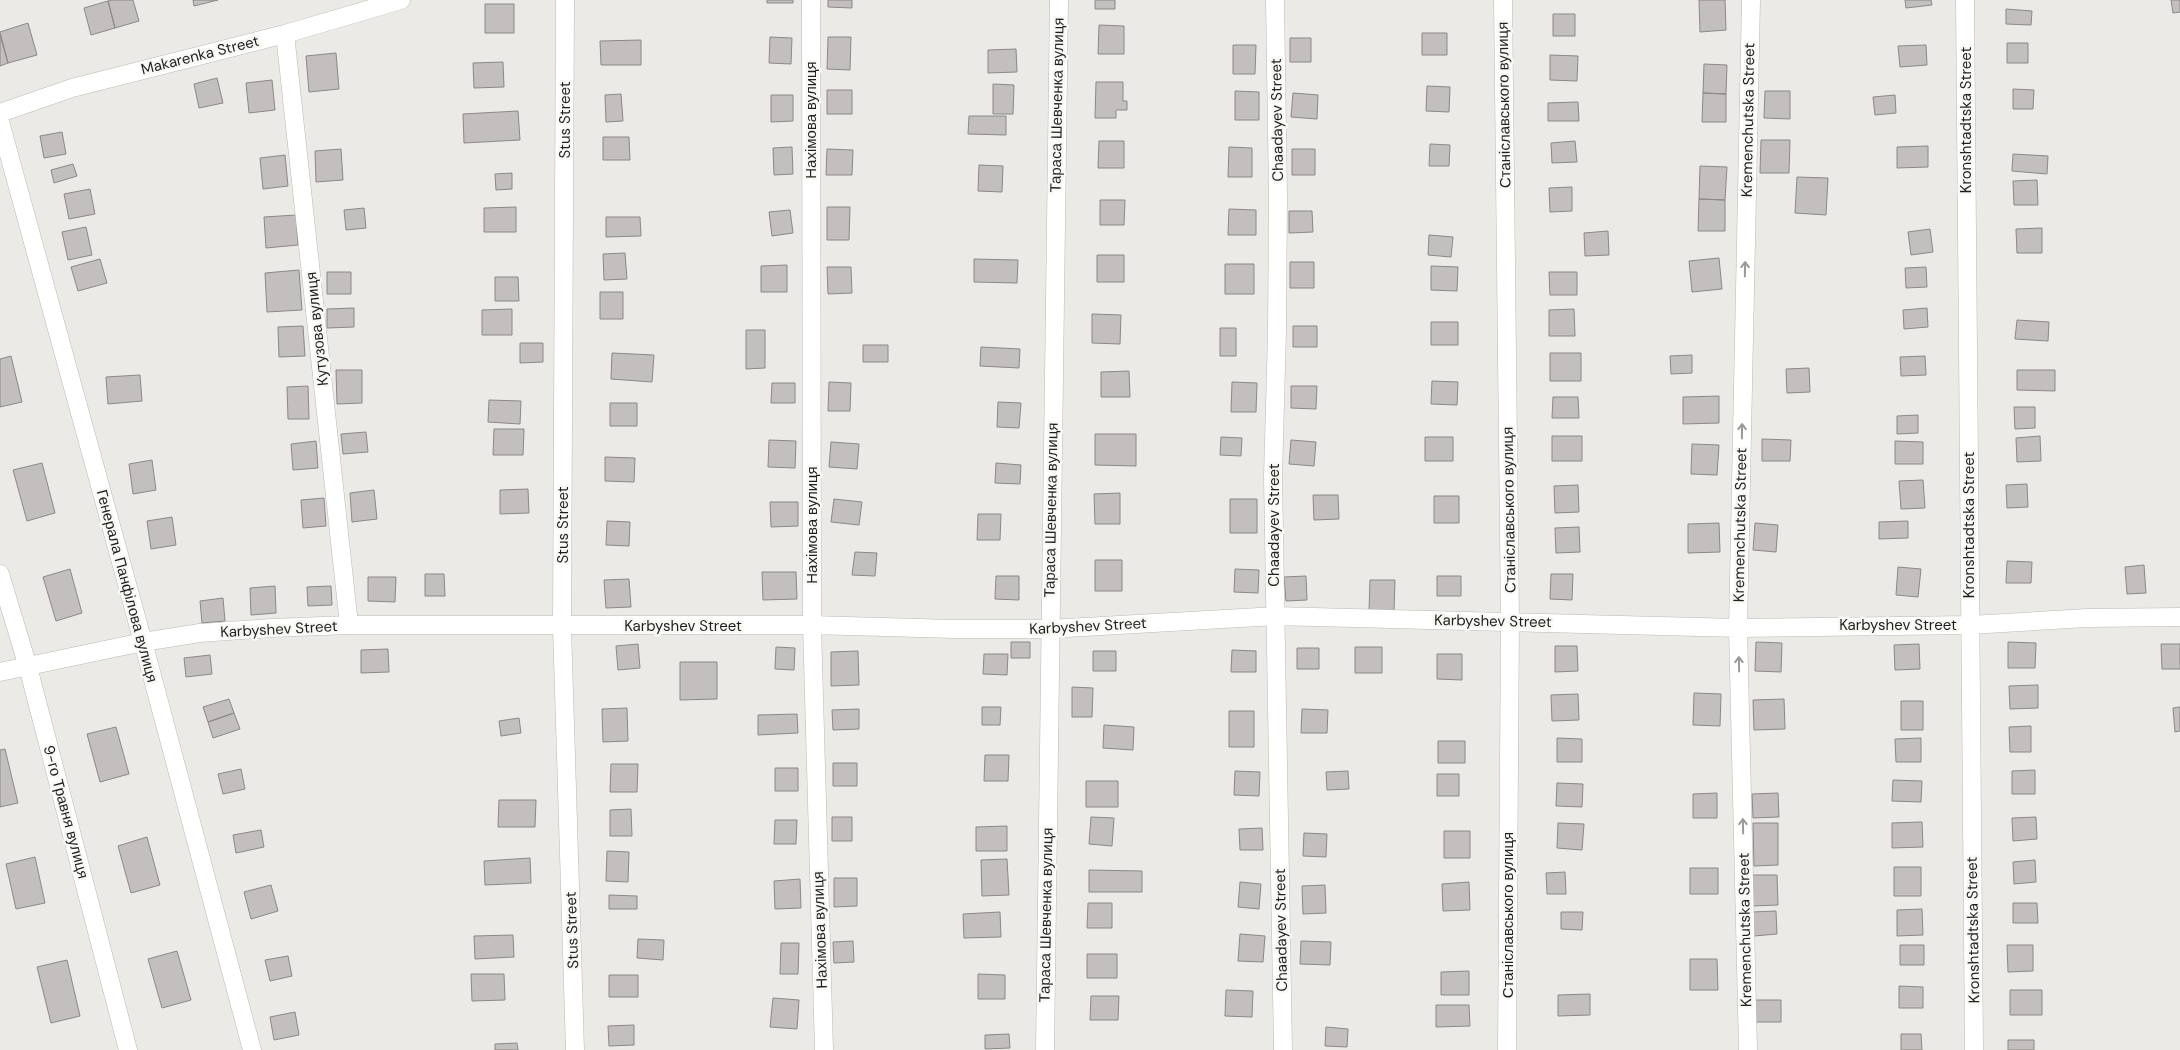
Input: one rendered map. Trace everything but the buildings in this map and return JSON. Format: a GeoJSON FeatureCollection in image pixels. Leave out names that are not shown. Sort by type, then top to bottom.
{"type":"FeatureCollection","features":[{"type":"Feature","properties":{"kind":"street","name":"Makarenka Street"},"geometry":{"type":"LineString","coordinates":[[0,114],[72,88],[285,34],[401,0]]}},
{"type":"Feature","properties":{"kind":"street","name":"Stus Street"},"geometry":{"type":"LineString","coordinates":[[565,0],[562,626],[576,1050]]}},
{"type":"Feature","properties":{"kind":"street","name":"Нахімова вулиця"},"geometry":{"type":"LineString","coordinates":[[811,0],[812,625],[824,1050]]}},
{"type":"Feature","properties":{"kind":"street","name":"Тараса Шевченка вулиця"},"geometry":{"type":"LineString","coordinates":[[1045,1050],[1049,629],[1059,0]]}},
{"type":"Feature","properties":{"kind":"street","name":"Chaadayev Street"},"geometry":{"type":"LineString","coordinates":[[1275,0],[1278,197],[1273,477],[1274,616],[1283,1050]]}},
{"type":"Feature","properties":{"kind":"street","name":"Станіславського вулиця"},"geometry":{"type":"LineString","coordinates":[[1503,0],[1510,621],[1507,1050]]}},
{"type":"Feature","properties":{"kind":"street","name":"Kremenchutska Street"},"geometry":{"type":"LineString","coordinates":[[1748,1050],[1738,628],[1751,0]]}},
{"type":"Feature","properties":{"kind":"street","name":"Kronshtadtska Street"},"geometry":{"type":"LineString","coordinates":[[1965,0],[1974,1050]]}},
{"type":"Feature","properties":{"kind":"street","name":"Кутузова вулиця"},"geometry":{"type":"LineString","coordinates":[[285,34],[349,625]]}},
{"type":"Feature","properties":{"kind":"street","name":"Генерала Панфілова вулиця"},"geometry":{"type":"LineString","coordinates":[[0,122],[143,642],[252,1050]]}},
{"type":"Feature","properties":{"kind":"street","name":"9-го Травня вулиця"},"geometry":{"type":"LineString","coordinates":[[0,574],[28,667],[128,1050]]}},
{"type":"Feature","properties":{"kind":"street","name":"Karbyshev Street"},"geometry":{"type":"LineString","coordinates":[[0,672],[143,642],[200,633],[349,625],[812,625],[955,629],[1049,629],[1274,616],[1738,628],[1970,625],[2087,618],[2180,617]]}}]}
